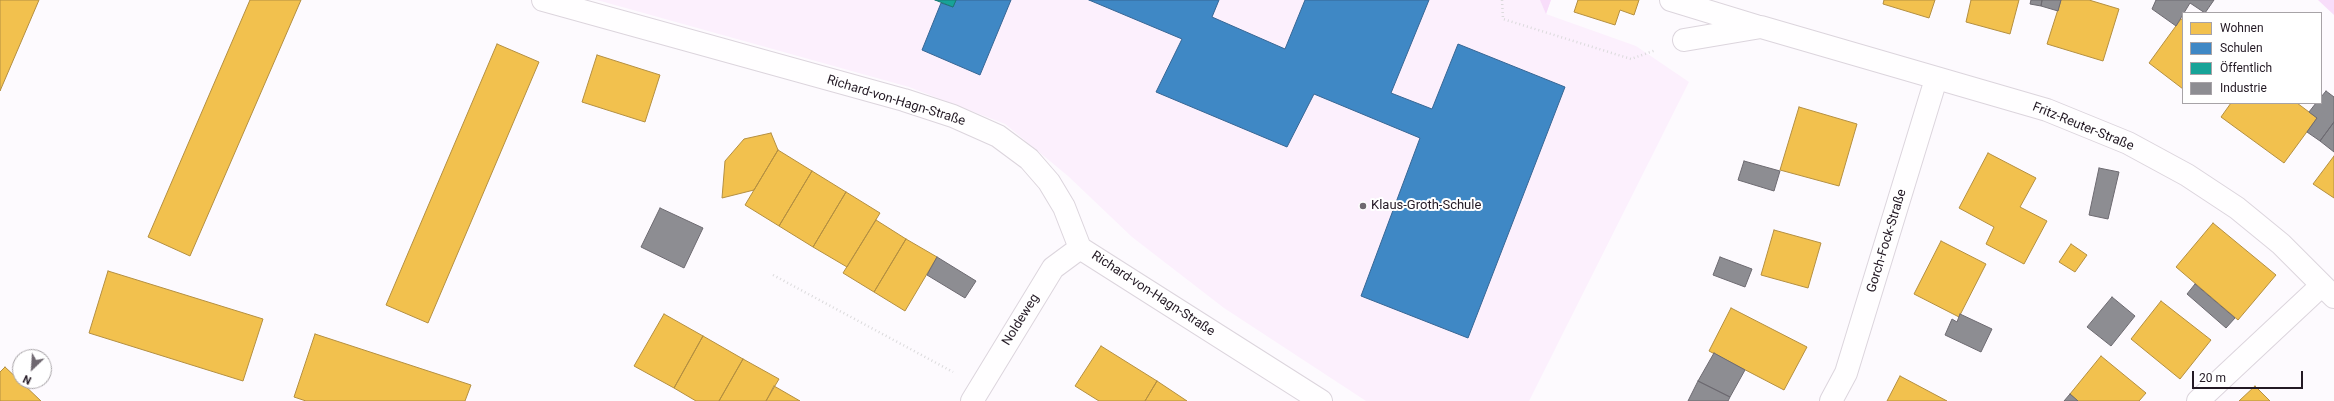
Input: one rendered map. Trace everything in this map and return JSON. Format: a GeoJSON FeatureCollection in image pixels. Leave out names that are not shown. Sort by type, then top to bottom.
{"type":"FeatureCollection","features":[{"type":"Feature","properties":{"kind":"street","name":"Richard-von-Hagn-Straße"},"geometry":{"type":"LineString","coordinates":[[543,0],[904,100],[953,116],[998,136],[1029,159],[1049,182],[1064,207],[1080,248],[1321,401]]}},
{"type":"Feature","properties":{"kind":"street","name":"Fritz-Reuter-Straße"},"geometry":{"type":"LineString","coordinates":[[1671,0],[1936,79],[2047,110],[2134,147],[2187,175],[2237,208],[2281,244],[2328,291],[2198,401]]}},
{"type":"Feature","properties":{"kind":"street","name":"Fritz-Reuter-Straße"},"geometry":{"type":"LineString","coordinates":[[1684,40],[1761,27]]}},
{"type":"Feature","properties":{"kind":"street","name":"Gorch-Fock-Straße"},"geometry":{"type":"LineString","coordinates":[[1831,401],[1846,373],[1936,79]]}},
{"type":"Feature","properties":{"kind":"street","name":"Noldeweg"},"geometry":{"type":"LineString","coordinates":[[976,394],[1053,268],[1080,248]]}},
{"type":"Feature","properties":{"kind":"path"},"geometry":{"type":"LineString","coordinates":[[1502,0],[1503,19],[1631,59],[1684,40]]}},
{"type":"Feature","properties":{"kind":"path"},"geometry":{"type":"LineString","coordinates":[[773,274],[976,394]]}},
{"type":"Feature","properties":{"kind":"shaded area","name":"Klaus-Groth-Schule"},"geometry":{"type":"Polygon","coordinates":[[[597,0],[1551,0],[1546,14],[1636,46],[1689,82],[1529,401],[1366,401],[1224,308],[1132,237],[1068,176],[1005,124],[909,87],[597,0]]]}},
{"type":"Feature","properties":{"kind":"shaded area"},"geometry":{"type":"Polygon","coordinates":[[[1540,0],[1551,0],[1546,14],[1540,0]]]}},
{"type":"Feature","properties":{"kind":"shaded area"},"geometry":{"type":"Polygon","coordinates":[[[2318,0],[2334,0],[2334,15],[2318,0]]]}},
{"type":"Feature","properties":{"kind":"building: Wohnen"},"geometry":{"type":"Polygon","coordinates":[[[0,0],[39,0],[0,91],[0,0]]]}},
{"type":"Feature","properties":{"kind":"building: Wohnen"},"geometry":{"type":"Polygon","coordinates":[[[250,0],[301,0],[190,256],[148,237],[250,0]]]}},
{"type":"Feature","properties":{"kind":"building: Wohnen"},"geometry":{"type":"Polygon","coordinates":[[[1578,0],[1639,0],[1634,15],[1620,10],[1615,25],[1574,12],[1578,0]]]}},
{"type":"Feature","properties":{"kind":"building: Wohnen"},"geometry":{"type":"Polygon","coordinates":[[[1884,0],[1935,0],[1929,18],[1883,4],[1884,0]]]}},
{"type":"Feature","properties":{"kind":"building: Wohnen"},"geometry":{"type":"Polygon","coordinates":[[[1971,0],[2019,0],[2010,34],[1966,22],[1971,0]]]}},
{"type":"Feature","properties":{"kind":"building: Wohnen"},"geometry":{"type":"Polygon","coordinates":[[[2061,0],[2089,0],[2119,9],[2103,61],[2047,44],[2061,0]]]}},
{"type":"Feature","properties":{"kind":"building: Wohnen"},"geometry":{"type":"Polygon","coordinates":[[[2181,19],[2182,20],[2182,88],[2149,63],[2181,19]]]}},
{"type":"Feature","properties":{"kind":"building: Wohnen"},"geometry":{"type":"Polygon","coordinates":[[[497,44],[539,62],[428,323],[386,305],[497,44]]]}},
{"type":"Feature","properties":{"kind":"building: Wohnen"},"geometry":{"type":"Polygon","coordinates":[[[597,55],[660,75],[645,122],[582,102],[597,55]]]}},
{"type":"Feature","properties":{"kind":"building: Wohnen"},"geometry":{"type":"Polygon","coordinates":[[[2230,104],[2298,104],[2317,118],[2284,163],[2221,117],[2230,104]]]}},
{"type":"Feature","properties":{"kind":"building: Wohnen"},"geometry":{"type":"Polygon","coordinates":[[[1799,107],[1857,124],[1839,186],[1780,170],[1799,107]]]}},
{"type":"Feature","properties":{"kind":"building: Wohnen"},"geometry":{"type":"Polygon","coordinates":[[[771,133],[778,150],[754,190],[722,198],[725,161],[744,139],[771,133]]]}},
{"type":"Feature","properties":{"kind":"building: Wohnen"},"geometry":{"type":"Polygon","coordinates":[[[778,150],[812,171],[779,226],[745,205],[778,150]]]}},
{"type":"Feature","properties":{"kind":"building: Wohnen"},"geometry":{"type":"Polygon","coordinates":[[[1988,153],[2036,178],[2020,207],[2047,221],[2024,264],[1986,244],[1994,227],[1959,208],[1988,153]]]}},
{"type":"Feature","properties":{"kind":"building: Wohnen"},"geometry":{"type":"Polygon","coordinates":[[[2334,156],[2334,198],[2313,184],[2334,156]]]}},
{"type":"Feature","properties":{"kind":"building: Wohnen"},"geometry":{"type":"Polygon","coordinates":[[[812,171],[846,192],[813,247],[779,226],[812,171]]]}},
{"type":"Feature","properties":{"kind":"building: Wohnen"},"geometry":{"type":"Polygon","coordinates":[[[846,192],[880,213],[847,267],[813,247],[846,192]]]}},
{"type":"Feature","properties":{"kind":"building: Wohnen"},"geometry":{"type":"Polygon","coordinates":[[[876,220],[906,239],[874,292],[843,273],[876,220]]]}},
{"type":"Feature","properties":{"kind":"building: Wohnen"},"geometry":{"type":"Polygon","coordinates":[[[2213,223],[2276,275],[2238,320],[2176,267],[2213,223]]]}},
{"type":"Feature","properties":{"kind":"building: Wohnen"},"geometry":{"type":"Polygon","coordinates":[[[1774,230],[1821,243],[1808,288],[1761,275],[1774,230]]]}},
{"type":"Feature","properties":{"kind":"building: Wohnen"},"geometry":{"type":"Polygon","coordinates":[[[906,239],[937,257],[905,311],[874,292],[906,239]]]}},
{"type":"Feature","properties":{"kind":"building: Wohnen"},"geometry":{"type":"Polygon","coordinates":[[[1941,241],[1986,264],[1959,317],[1914,294],[1941,241]]]}},
{"type":"Feature","properties":{"kind":"building: Wohnen"},"geometry":{"type":"Polygon","coordinates":[[[2071,244],[2087,255],[2075,272],[2059,262],[2071,244]]]}},
{"type":"Feature","properties":{"kind":"building: Wohnen"},"geometry":{"type":"Polygon","coordinates":[[[108,271],[263,319],[243,381],[89,333],[108,271]]]}},
{"type":"Feature","properties":{"kind":"building: Wohnen"},"geometry":{"type":"Polygon","coordinates":[[[2161,301],[2211,340],[2180,379],[2131,339],[2161,301]]]}},
{"type":"Feature","properties":{"kind":"building: Wohnen"},"geometry":{"type":"Polygon","coordinates":[[[1731,308],[1807,347],[1784,390],[1709,351],[1731,308]]]}},
{"type":"Feature","properties":{"kind":"building: Wohnen"},"geometry":{"type":"Polygon","coordinates":[[[664,314],[703,336],[674,388],[634,366],[664,314]]]}},
{"type":"Feature","properties":{"kind":"building: Wohnen"},"geometry":{"type":"Polygon","coordinates":[[[315,334],[471,385],[465,401],[306,401],[294,397],[315,334]]]}},
{"type":"Feature","properties":{"kind":"building: Wohnen"},"geometry":{"type":"Polygon","coordinates":[[[703,336],[743,359],[719,401],[696,401],[674,388],[703,336]]]}},
{"type":"Feature","properties":{"kind":"building: Wohnen"},"geometry":{"type":"Polygon","coordinates":[[[1101,346],[1157,381],[1145,401],[1099,401],[1075,386],[1101,346]]]}},
{"type":"Feature","properties":{"kind":"building: Wohnen"},"geometry":{"type":"Polygon","coordinates":[[[2101,356],[2146,393],[2139,401],[2078,401],[2070,394],[2101,356]]]}},
{"type":"Feature","properties":{"kind":"building: Wohnen"},"geometry":{"type":"Polygon","coordinates":[[[743,359],[779,379],[766,401],[719,401],[743,359]]]}},
{"type":"Feature","properties":{"kind":"building: Wohnen"},"geometry":{"type":"Polygon","coordinates":[[[5,367],[12,374],[12,389],[28,389],[41,401],[0,401],[0,372],[5,367]]]}},
{"type":"Feature","properties":{"kind":"building: Wohnen"},"geometry":{"type":"Polygon","coordinates":[[[1900,376],[1947,401],[1887,401],[1900,376]]]}},
{"type":"Feature","properties":{"kind":"building: Wohnen"},"geometry":{"type":"Polygon","coordinates":[[[1157,381],[1187,401],[1145,401],[1157,381]]]}},
{"type":"Feature","properties":{"kind":"building: Wohnen"},"geometry":{"type":"Polygon","coordinates":[[[774,386],[800,401],[766,401],[774,386]]]}},
{"type":"Feature","properties":{"kind":"building: Wohnen"},"geometry":{"type":"Polygon","coordinates":[[[2255,386],[2270,401],[2239,401],[2255,386]]]}},
{"type":"Feature","properties":{"kind":"building: Schulen"},"geometry":{"type":"Polygon","coordinates":[[[956,0],[1011,0],[980,75],[922,50],[941,3],[953,7],[956,0]]]}},
{"type":"Feature","properties":{"kind":"building: Schulen","name":"Klaus-Groth-Schule"},"geometry":{"type":"Polygon","coordinates":[[[1089,0],[1219,0],[1212,17],[1285,49],[1305,0],[1429,0],[1391,93],[1432,109],[1458,44],[1565,87],[1468,338],[1361,296],[1420,138],[1314,94],[1287,147],[1156,92],[1182,39],[1089,0]]]}},
{"type":"Feature","properties":{"kind":"building: Öffentlich"},"geometry":{"type":"Polygon","coordinates":[[[935,0],[956,0],[953,7],[935,0]]]}},
{"type":"Feature","properties":{"kind":"building: Industrie"},"geometry":{"type":"Polygon","coordinates":[[[2031,0],[2042,0],[2041,6],[2030,4],[2031,0]]]}},
{"type":"Feature","properties":{"kind":"building: Industrie"},"geometry":{"type":"Polygon","coordinates":[[[2042,0],[2061,0],[2058,11],[2041,6],[2042,0]]]}},
{"type":"Feature","properties":{"kind":"building: Industrie"},"geometry":{"type":"Polygon","coordinates":[[[2156,0],[2214,0],[2206,12],[2190,3],[2185,12],[2182,12],[2182,16],[2176,26],[2152,9],[2156,0]]]}},
{"type":"Feature","properties":{"kind":"building: Industrie"},"geometry":{"type":"Polygon","coordinates":[[[2326,91],[2334,97],[2334,122],[2320,141],[2307,132],[2317,118],[2309,112],[2315,104],[2322,104],[2322,96],[2326,91]]]}},
{"type":"Feature","properties":{"kind":"building: Industrie"},"geometry":{"type":"Polygon","coordinates":[[[2334,122],[2334,152],[2320,141],[2334,122]]]}},
{"type":"Feature","properties":{"kind":"building: Industrie"},"geometry":{"type":"Polygon","coordinates":[[[1744,161],[1780,171],[1774,191],[1738,180],[1744,161]]]}},
{"type":"Feature","properties":{"kind":"building: Industrie"},"geometry":{"type":"Polygon","coordinates":[[[2099,168],[2119,172],[2108,219],[2089,215],[2099,168]]]}},
{"type":"Feature","properties":{"kind":"building: Industrie"},"geometry":{"type":"Polygon","coordinates":[[[660,208],[703,228],[684,268],[641,247],[660,208]]]}},
{"type":"Feature","properties":{"kind":"building: Industrie"},"geometry":{"type":"Polygon","coordinates":[[[937,257],[976,281],[965,298],[927,275],[937,257]]]}},
{"type":"Feature","properties":{"kind":"building: Industrie"},"geometry":{"type":"Polygon","coordinates":[[[1720,257],[1752,269],[1745,287],[1713,275],[1720,257]]]}},
{"type":"Feature","properties":{"kind":"building: Industrie"},"geometry":{"type":"Polygon","coordinates":[[[2195,284],[2235,318],[2226,328],[2187,294],[2195,284]]]}},
{"type":"Feature","properties":{"kind":"building: Industrie"},"geometry":{"type":"Polygon","coordinates":[[[2112,297],[2135,316],[2111,346],[2087,327],[2112,297]]]}},
{"type":"Feature","properties":{"kind":"building: Industrie"},"geometry":{"type":"Polygon","coordinates":[[[1960,314],[1992,329],[1981,352],[1945,335],[1952,319],[1957,322],[1960,314]]]}},
{"type":"Feature","properties":{"kind":"building: Industrie"},"geometry":{"type":"Polygon","coordinates":[[[1714,353],[1745,370],[1730,397],[1698,381],[1714,353]]]}},
{"type":"Feature","properties":{"kind":"building: Industrie"},"geometry":{"type":"Polygon","coordinates":[[[1698,381],[1730,397],[1728,401],[1688,401],[1698,381]]]}},
{"type":"Feature","properties":{"kind":"building: Industrie"},"geometry":{"type":"Polygon","coordinates":[[[2070,394],[2078,401],[2064,401],[2070,394]]]}},
{"type":"Feature","properties":{"kind":"place","name":"Klaus-Groth-Schule"},"geometry":{"type":"Point","coordinates":[1363,206]}}]}
